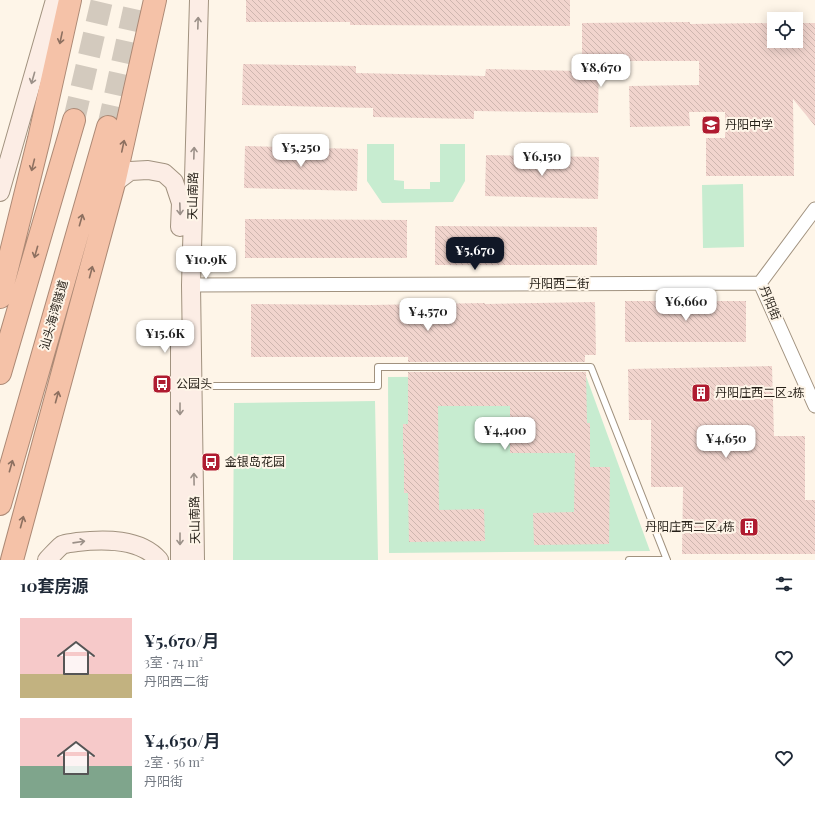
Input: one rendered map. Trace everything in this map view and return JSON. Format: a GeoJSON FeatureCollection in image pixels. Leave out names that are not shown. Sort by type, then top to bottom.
{"type":"FeatureCollection","features":[{"type":"Feature","properties":{"kind":"highway"},"geometry":{"type":"LineString","coordinates":[[0,297],[39,139],[70,0]]}},
{"type":"Feature","properties":{"kind":"highway"},"geometry":{"type":"LineString","coordinates":[[12,560],[114,184],[155,0]]}},
{"type":"Feature","properties":{"kind":"highway"},"geometry":{"type":"LineString","coordinates":[[0,373],[74,120]]}},
{"type":"Feature","properties":{"kind":"highway","name":"汕头海湾隧道"},"geometry":{"type":"LineString","coordinates":[[0,504],[108,127]]}},
{"type":"Feature","properties":{"kind":"main road"},"geometry":{"type":"LineString","coordinates":[[0,192],[55,0]]}},
{"type":"Feature","properties":{"kind":"main road","name":"天山南路"},"geometry":{"type":"LineString","coordinates":[[195,560],[191,285],[199,0]]}},
{"type":"Feature","properties":{"kind":"main road","name":"天山南路"},"geometry":{"type":"LineString","coordinates":[[114,184],[130,171],[148,170],[164,173],[174,182],[180,203],[180,560]]}},
{"type":"Feature","properties":{"kind":"main road"},"geometry":{"type":"LineString","coordinates":[[47,560],[64,544],[91,540],[115,541],[135,545],[153,553],[159,560]]}},
{"type":"Feature","properties":{"kind":"street","name":"丹阳街"},"geometry":{"type":"LineString","coordinates":[[815,209],[760,283],[815,406]]}},
{"type":"Feature","properties":{"kind":"street","name":"丹阳西二街"},"geometry":{"type":"LineString","coordinates":[[191,285],[760,283]]}},
{"type":"Feature","properties":{"kind":"lane"},"geometry":{"type":"LineString","coordinates":[[192,386],[378,386],[378,368],[592,367],[667,560],[629,560]]}},
{"type":"Feature","properties":{"kind":"green space"},"geometry":{"type":"Polygon","coordinates":[[[367,144],[394,144],[394,180],[404,181],[404,189],[430,189],[430,182],[440,182],[440,144],[465,144],[465,181],[453,202],[382,203],[367,181],[367,144]]]}},
{"type":"Feature","properties":{"kind":"green space"},"geometry":{"type":"Polygon","coordinates":[[[743,184],[744,247],[703,248],[702,185],[743,184]]]}},
{"type":"Feature","properties":{"kind":"green space"},"geometry":{"type":"Polygon","coordinates":[[[586,376],[650,551],[389,553],[388,377],[586,376]]]}},
{"type":"Feature","properties":{"kind":"green space"},"geometry":{"type":"Polygon","coordinates":[[[375,401],[378,560],[233,560],[234,403],[375,401]]]}},
{"type":"Feature","properties":{"kind":"building"},"geometry":{"type":"Polygon","coordinates":[[[246,0],[570,0],[570,26],[350,25],[350,22],[246,22],[246,0]]]}},
{"type":"Feature","properties":{"kind":"building"},"geometry":{"type":"Polygon","coordinates":[[[582,23],[767,23],[767,48],[803,48],[803,23],[815,23],[815,126],[793,99],[794,176],[706,176],[706,138],[725,138],[725,112],[689,112],[690,126],[630,127],[629,86],[699,85],[699,61],[599,61],[598,113],[474,111],[474,119],[373,117],[373,108],[242,105],[243,64],[356,66],[356,73],[485,76],[486,69],[582,71],[582,23]]]}},
{"type":"Feature","properties":{"kind":"building"},"geometry":{"type":"Polygon","coordinates":[[[245,146],[358,149],[357,191],[244,188],[245,146]]]}},
{"type":"Feature","properties":{"kind":"building"},"geometry":{"type":"Polygon","coordinates":[[[486,155],[599,157],[598,199],[485,196],[486,155]]]}},
{"type":"Feature","properties":{"kind":"building"},"geometry":{"type":"Polygon","coordinates":[[[245,219],[407,220],[407,258],[245,258],[245,219]]]}},
{"type":"Feature","properties":{"kind":"building"},"geometry":{"type":"Polygon","coordinates":[[[435,226],[597,227],[597,265],[435,265],[435,226]]]}},
{"type":"Feature","properties":{"kind":"building"},"geometry":{"type":"Polygon","coordinates":[[[625,301],[746,301],[746,342],[625,342],[625,301]]]}},
{"type":"Feature","properties":{"kind":"building"},"geometry":{"type":"Polygon","coordinates":[[[595,302],[596,355],[585,355],[585,362],[408,362],[408,357],[251,357],[251,304],[370,305],[595,302]]]}},
{"type":"Feature","properties":{"kind":"building"},"geometry":{"type":"Polygon","coordinates":[[[772,366],[774,436],[805,436],[805,500],[815,500],[815,554],[682,554],[683,487],[651,487],[651,420],[629,420],[628,369],[772,366]]]}},
{"type":"Feature","properties":{"kind":"building"},"geometry":{"type":"Polygon","coordinates":[[[408,372],[586,372],[587,423],[590,423],[590,467],[610,467],[609,544],[534,545],[533,513],[574,512],[575,453],[510,453],[510,406],[438,406],[439,510],[484,509],[485,541],[409,542],[408,493],[404,493],[403,454],[403,424],[408,424],[408,372]]]}},
{"type":"Feature","properties":{"kind":"tunnel"},"geometry":{"type":"LineString","coordinates":[[74,120],[102,0]]}},
{"type":"Feature","properties":{"kind":"tunnel"},"geometry":{"type":"LineString","coordinates":[[108,127],[136,0]]}},
{"type":"Feature","properties":{"kind":"place","name":"丹阳中学"},"geometry":{"type":"Point","coordinates":[711,125]}},
{"type":"Feature","properties":{"kind":"place","name":"公园头"},"geometry":{"type":"Point","coordinates":[162,384]}},
{"type":"Feature","properties":{"kind":"place","name":"丹阳庄西二区2栋"},"geometry":{"type":"Point","coordinates":[701,393]}},
{"type":"Feature","properties":{"kind":"place","name":"金银岛花园"},"geometry":{"type":"Point","coordinates":[211,462]}},
{"type":"Feature","properties":{"kind":"place","name":"丹阳庄西二区4栋"},"geometry":{"type":"Point","coordinates":[749,527]}}]}
